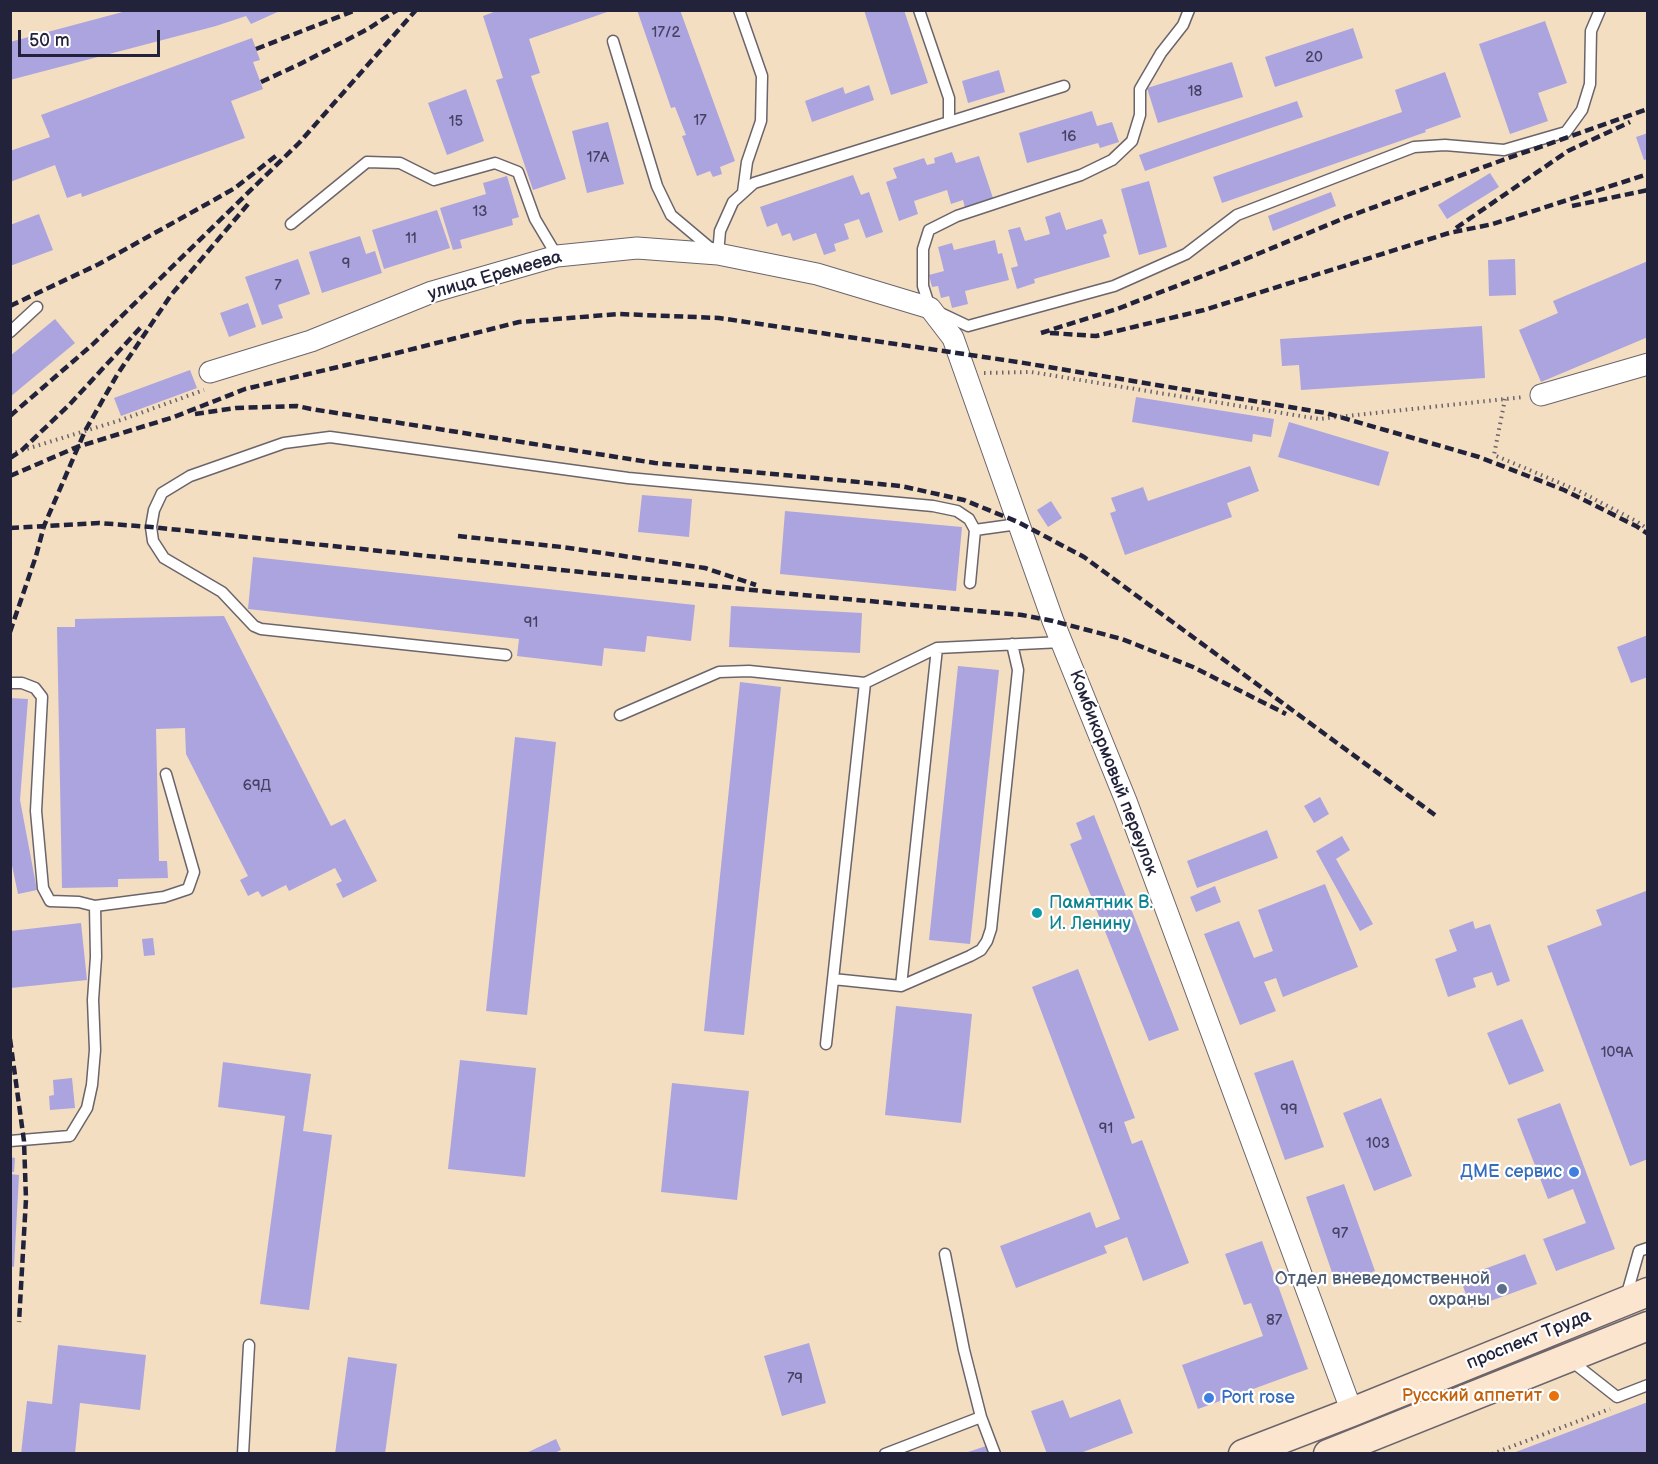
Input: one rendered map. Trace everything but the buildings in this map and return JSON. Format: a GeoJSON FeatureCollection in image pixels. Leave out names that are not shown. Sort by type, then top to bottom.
{"type":"FeatureCollection","features":[{"type":"Feature","properties":{"kind":"main road","name":"проспект Труда"},"geometry":{"type":"LineString","coordinates":[[1243,1454],[1636,1296]]}},
{"type":"Feature","properties":{"kind":"main road","name":"проспект Труда"},"geometry":{"type":"LineString","coordinates":[[1328,1454],[1647,1326]]}},
{"type":"Feature","properties":{"kind":"main road"},"geometry":{"type":"LineString","coordinates":[[1352,1412],[1361,1440]]}},
{"type":"Feature","properties":{"kind":"street","name":"улица Еремеева"},"geometry":{"type":"LineString","coordinates":[[210,372],[311,342],[432,292],[557,256],[637,248],[718,254],[817,274],[930,308]]}},
{"type":"Feature","properties":{"kind":"street","name":"Комбикормовый переулок"},"geometry":{"type":"LineString","coordinates":[[930,308],[953,338],[1018,524],[1062,642],[1126,801],[1352,1412]]}},
{"type":"Feature","properties":{"kind":"street"},"geometry":{"type":"LineString","coordinates":[[1541,395],[1647,364]]}},
{"type":"Feature","properties":{"kind":"lane"},"geometry":{"type":"LineString","coordinates":[[739,10],[762,76],[761,121],[747,162],[743,192]]}},
{"type":"Feature","properties":{"kind":"lane"},"geometry":{"type":"LineString","coordinates":[[919,10],[949,98],[949,121]]}},
{"type":"Feature","properties":{"kind":"lane"},"geometry":{"type":"LineString","coordinates":[[1189,10],[1183,25],[1161,53],[1140,89],[1140,115],[1132,141],[1112,160],[1081,175],[957,216],[929,230],[922,249],[923,286],[930,308],[968,327],[1114,286],[1186,254],[1237,215],[1414,147],[1445,145],[1504,150],[1566,132],[1582,110],[1590,84],[1592,31],[1600,10]]}},
{"type":"Feature","properties":{"kind":"lane"},"geometry":{"type":"LineString","coordinates":[[613,41],[657,186],[670,215],[718,254]]}},
{"type":"Feature","properties":{"kind":"lane"},"geometry":{"type":"LineString","coordinates":[[718,254],[720,231],[733,202],[754,183],[1064,86]]}},
{"type":"Feature","properties":{"kind":"lane"},"geometry":{"type":"LineString","coordinates":[[291,224],[367,162],[400,163],[434,180],[495,163],[518,172],[535,219],[557,256]]}},
{"type":"Feature","properties":{"kind":"lane"},"geometry":{"type":"LineString","coordinates":[[10,332],[38,307]]}},
{"type":"Feature","properties":{"kind":"lane"},"geometry":{"type":"LineString","coordinates":[[506,655],[261,629],[254,626],[222,592],[164,558],[153,541],[151,527],[154,510],[162,493],[190,476],[284,443],[330,437],[628,478],[933,506],[957,511],[969,519],[975,530],[970,583]]}},
{"type":"Feature","properties":{"kind":"lane"},"geometry":{"type":"LineString","coordinates":[[975,530],[1018,524]]}},
{"type":"Feature","properties":{"kind":"lane"},"geometry":{"type":"LineString","coordinates":[[620,715],[719,672],[749,670],[865,683],[937,648],[1062,642]]}},
{"type":"Feature","properties":{"kind":"lane"},"geometry":{"type":"LineString","coordinates":[[833,979],[902,986],[970,956],[981,950],[987,941],[991,929],[1018,670],[1012,644]]}},
{"type":"Feature","properties":{"kind":"lane"},"geometry":{"type":"LineString","coordinates":[[902,986],[937,648]]}},
{"type":"Feature","properties":{"kind":"lane"},"geometry":{"type":"LineString","coordinates":[[10,683],[22,682],[35,688],[42,697],[36,811],[43,888],[50,901],[80,902],[95,906],[164,897],[188,889],[194,872],[166,774]]}},
{"type":"Feature","properties":{"kind":"lane"},"geometry":{"type":"LineString","coordinates":[[826,1044],[865,683]]}},
{"type":"Feature","properties":{"kind":"lane"},"geometry":{"type":"LineString","coordinates":[[10,1141],[70,1136],[87,1108],[92,1085],[95,1050],[93,1000],[96,957],[95,906]]}},
{"type":"Feature","properties":{"kind":"lane"},"geometry":{"type":"LineString","coordinates":[[1636,1296],[1639,1251],[1647,1248]]}},
{"type":"Feature","properties":{"kind":"lane"},"geometry":{"type":"LineString","coordinates":[[945,1254],[964,1350],[981,1417],[995,1454]]}},
{"type":"Feature","properties":{"kind":"lane"},"geometry":{"type":"LineString","coordinates":[[243,1454],[249,1346]]}},
{"type":"Feature","properties":{"kind":"lane"},"geometry":{"type":"LineString","coordinates":[[1568,1358],[1617,1397],[1647,1385]]}},
{"type":"Feature","properties":{"kind":"lane"},"geometry":{"type":"LineString","coordinates":[[885,1454],[981,1417]]}},
{"type":"Feature","properties":{"kind":"path"},"geometry":{"type":"LineString","coordinates":[[10,454],[121,420],[208,389],[210,372]]}},
{"type":"Feature","properties":{"kind":"path"},"geometry":{"type":"LineString","coordinates":[[966,373],[1031,372],[1319,419],[1541,395]]}},
{"type":"Feature","properties":{"kind":"path"},"geometry":{"type":"LineString","coordinates":[[1505,399],[1494,455],[1579,491],[1647,529]]}},
{"type":"Feature","properties":{"kind":"path"},"geometry":{"type":"LineString","coordinates":[[1492,1454],[1614,1408]]}},
{"type":"Feature","properties":{"kind":"railway"},"geometry":{"type":"LineString","coordinates":[[256,49],[356,10]]}},
{"type":"Feature","properties":{"kind":"railway"},"geometry":{"type":"LineString","coordinates":[[261,82],[368,29],[397,10]]}},
{"type":"Feature","properties":{"kind":"railway"},"geometry":{"type":"LineString","coordinates":[[10,416],[92,345],[299,143],[416,10]]}},
{"type":"Feature","properties":{"kind":"railway"},"geometry":{"type":"LineString","coordinates":[[1041,333],[1117,309],[1347,217],[1648,109]]}},
{"type":"Feature","properties":{"kind":"railway"},"geometry":{"type":"LineString","coordinates":[[1456,228],[1568,151],[1630,122]]}},
{"type":"Feature","properties":{"kind":"railway"},"geometry":{"type":"LineString","coordinates":[[10,306],[99,264],[214,200],[235,188],[277,155]]}},
{"type":"Feature","properties":{"kind":"railway"},"geometry":{"type":"LineString","coordinates":[[1050,333],[1096,336],[1204,310],[1449,233],[1493,224],[1648,174]]}},
{"type":"Feature","properties":{"kind":"railway"},"geometry":{"type":"LineString","coordinates":[[1572,206],[1648,190]]}},
{"type":"Feature","properties":{"kind":"railway"},"geometry":{"type":"LineString","coordinates":[[10,632],[44,526],[85,431],[117,375],[171,295],[249,203]]}},
{"type":"Feature","properties":{"kind":"railway"},"geometry":{"type":"LineString","coordinates":[[10,476],[77,447],[174,417],[245,389],[519,322],[619,314],[719,318],[1018,362],[1326,413],[1479,457],[1564,490],[1648,534]]}},
{"type":"Feature","properties":{"kind":"railway"},"geometry":{"type":"LineString","coordinates":[[10,458],[21,451],[70,404],[142,326]]}},
{"type":"Feature","properties":{"kind":"railway"},"geometry":{"type":"LineString","coordinates":[[195,414],[236,408],[297,406],[655,463],[901,486],[964,500],[1018,522],[1084,557],[1435,815]]}},
{"type":"Feature","properties":{"kind":"railway"},"geometry":{"type":"LineString","coordinates":[[10,528],[99,523],[151,527],[781,593],[1022,615],[1122,639],[1193,667],[1286,714]]}},
{"type":"Feature","properties":{"kind":"railway"},"geometry":{"type":"LineString","coordinates":[[458,536],[562,547],[705,568],[756,585]]}},
{"type":"Feature","properties":{"kind":"railway"},"geometry":{"type":"LineString","coordinates":[[10,1039],[24,1141],[26,1199],[19,1322]]}},
{"type":"Feature","properties":{"kind":"place","name":"Памятник В. И. Ленину"},"geometry":{"type":"Point","coordinates":[1037,913]}},
{"type":"Feature","properties":{"kind":"place","name":"ДМЕ сервис"},"geometry":{"type":"Point","coordinates":[1574,1172]}},
{"type":"Feature","properties":{"kind":"place","name":"Отдел вневедомственной охраны"},"geometry":{"type":"Point","coordinates":[1502,1289]}},
{"type":"Feature","properties":{"kind":"place","name":"Русский аппетит"},"geometry":{"type":"Point","coordinates":[1554,1396]}},
{"type":"Feature","properties":{"kind":"place","name":"Port rose"},"geometry":{"type":"Point","coordinates":[1209,1398]}}]}
